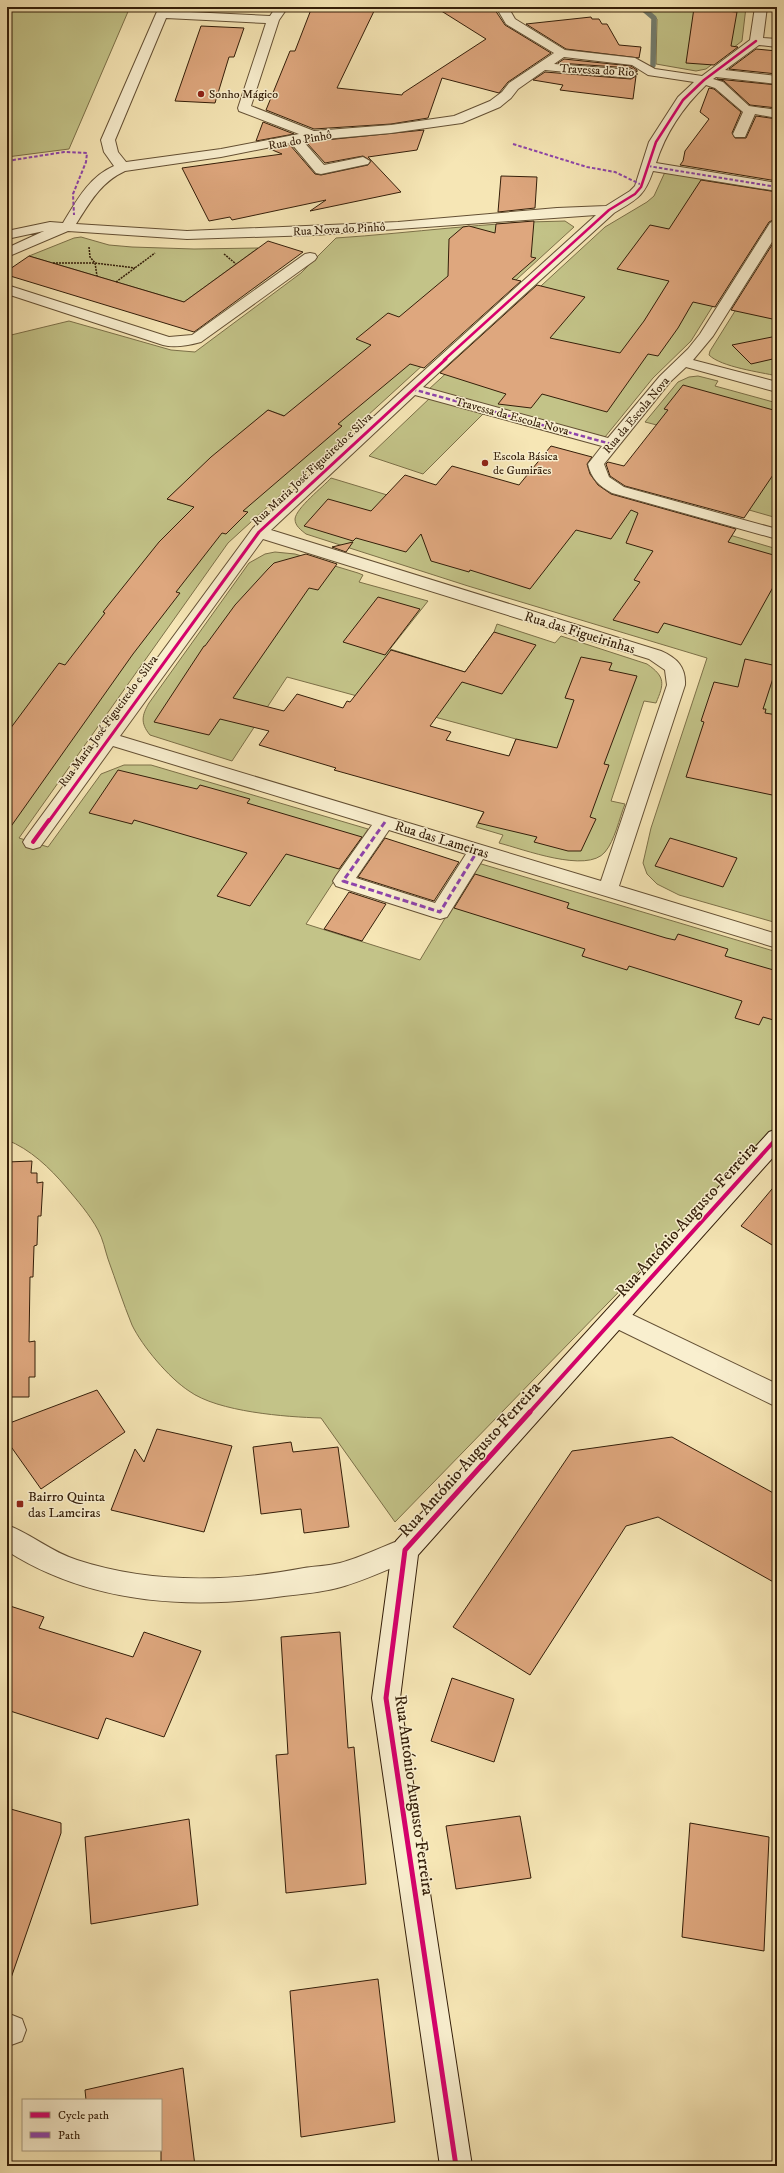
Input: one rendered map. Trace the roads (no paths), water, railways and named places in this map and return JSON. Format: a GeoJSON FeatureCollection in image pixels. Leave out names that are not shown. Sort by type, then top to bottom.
{"type":"FeatureCollection","features":[{"type":"Feature","properties":{"kind":"street"},"geometry":{"type":"LineString","coordinates":[[282,7],[273,20],[244,108],[313,135]]}},
{"type":"Feature","properties":{"kind":"street"},"geometry":{"type":"LineString","coordinates":[[502,7],[510,21],[562,52],[634,62],[652,72],[774,79]]}},
{"type":"Feature","properties":{"kind":"street"},"geometry":{"type":"LineString","coordinates":[[761,7],[756,41],[777,43]]}},
{"type":"Feature","properties":{"kind":"street"},"geometry":{"type":"LineString","coordinates":[[122,167],[111,152],[108,140],[164,11],[273,20]]}},
{"type":"Feature","properties":{"kind":"street","name":"Rua Maria José Figueiredo e Silva"},"geometry":{"type":"LineString","coordinates":[[33,842],[107,738],[259,532],[412,389],[609,210],[635,194],[641,186],[662,131],[683,100],[709,76],[756,41]]}},
{"type":"Feature","properties":{"kind":"street","name":"Rua do Pinhô"},"geometry":{"type":"LineString","coordinates":[[68,226],[84,200],[97,183],[109,173],[122,167],[221,153],[313,135],[391,129],[457,120],[495,104],[507,95],[513,86],[562,52]]}},
{"type":"Feature","properties":{"kind":"street","name":"Travessa do Rio"},"geometry":{"type":"LineString","coordinates":[[543,66],[621,74],[652,72]]}},
{"type":"Feature","properties":{"kind":"street"},"geometry":{"type":"LineString","coordinates":[[709,76],[745,109],[777,114]]}},
{"type":"Feature","properties":{"kind":"street"},"geometry":{"type":"LineString","coordinates":[[740,134],[755,111],[760,95],[761,85],[774,79]]}},
{"type":"Feature","properties":{"kind":"street"},"geometry":{"type":"LineString","coordinates":[[294,139],[321,170],[363,161]]}},
{"type":"Feature","properties":{"kind":"street"},"geometry":{"type":"LineString","coordinates":[[648,166],[777,187]]}},
{"type":"Feature","properties":{"kind":"street","name":"Rua Nova do Pinhô"},"geometry":{"type":"LineString","coordinates":[[7,235],[50,226],[68,226],[148,233],[227,234],[390,226],[557,212],[609,210]]}},
{"type":"Feature","properties":{"kind":"street","name":"Rua da Escola Nova"},"geometry":{"type":"LineString","coordinates":[[777,222],[710,330],[683,362],[665,379],[596,464],[598,474],[604,482],[618,490],[777,534]]}},
{"type":"Feature","properties":{"kind":"street","name":"Rua Nova do Pinhô"},"geometry":{"type":"LineString","coordinates":[[7,253],[68,226]]}},
{"type":"Feature","properties":{"kind":"street"},"geometry":{"type":"LineString","coordinates":[[7,289],[168,342],[182,342],[196,339],[310,257]]}},
{"type":"Feature","properties":{"kind":"street"},"geometry":{"type":"LineString","coordinates":[[683,362],[777,387]]}},
{"type":"Feature","properties":{"kind":"street","name":"Travessa da Escola Nova"},"geometry":{"type":"LineString","coordinates":[[412,389],[611,444]]}},
{"type":"Feature","properties":{"kind":"street","name":"Rua das Figueirinhas"},"geometry":{"type":"LineString","coordinates":[[259,532],[655,656],[667,661],[674,667],[678,676],[676,685],[608,890]]}},
{"type":"Feature","properties":{"kind":"street","name":"Rua das Lameiras"},"geometry":{"type":"LineString","coordinates":[[107,738],[777,941]]}},
{"type":"Feature","properties":{"kind":"street"},"geometry":{"type":"LineString","coordinates":[[385,822],[343,881],[440,912],[478,850]]}},
{"type":"Feature","properties":{"kind":"street","name":"Rua António Augusto Ferreira"},"geometry":{"type":"LineString","coordinates":[[456,2166],[386,1698],[405,1550],[777,1138]]}},
{"type":"Feature","properties":{"kind":"street"},"geometry":{"type":"LineString","coordinates":[[616,1317],[777,1396]]}},
{"type":"Feature","properties":{"kind":"street"},"geometry":{"type":"LineString","coordinates":[[7,1537],[51,1564],[107,1582],[160,1589],[256,1589],[340,1575],[405,1550]]}},
{"type":"Feature","properties":{"kind":"waterway"},"geometry":{"type":"LineString","coordinates":[[641,7],[654,18],[653,65]]}},
{"type":"Feature","properties":{"kind":"place","name":"Sonho Mágico"},"geometry":{"type":"Point","coordinates":[201,94]}},
{"type":"Feature","properties":{"kind":"place","name":"Escola Básica de Gumirães"},"geometry":{"type":"Point","coordinates":[485,463]}},
{"type":"Feature","properties":{"kind":"place","name":"Bairro Quinta das Lameiras"},"geometry":{"type":"Point","coordinates":[20,1504]}}]}
